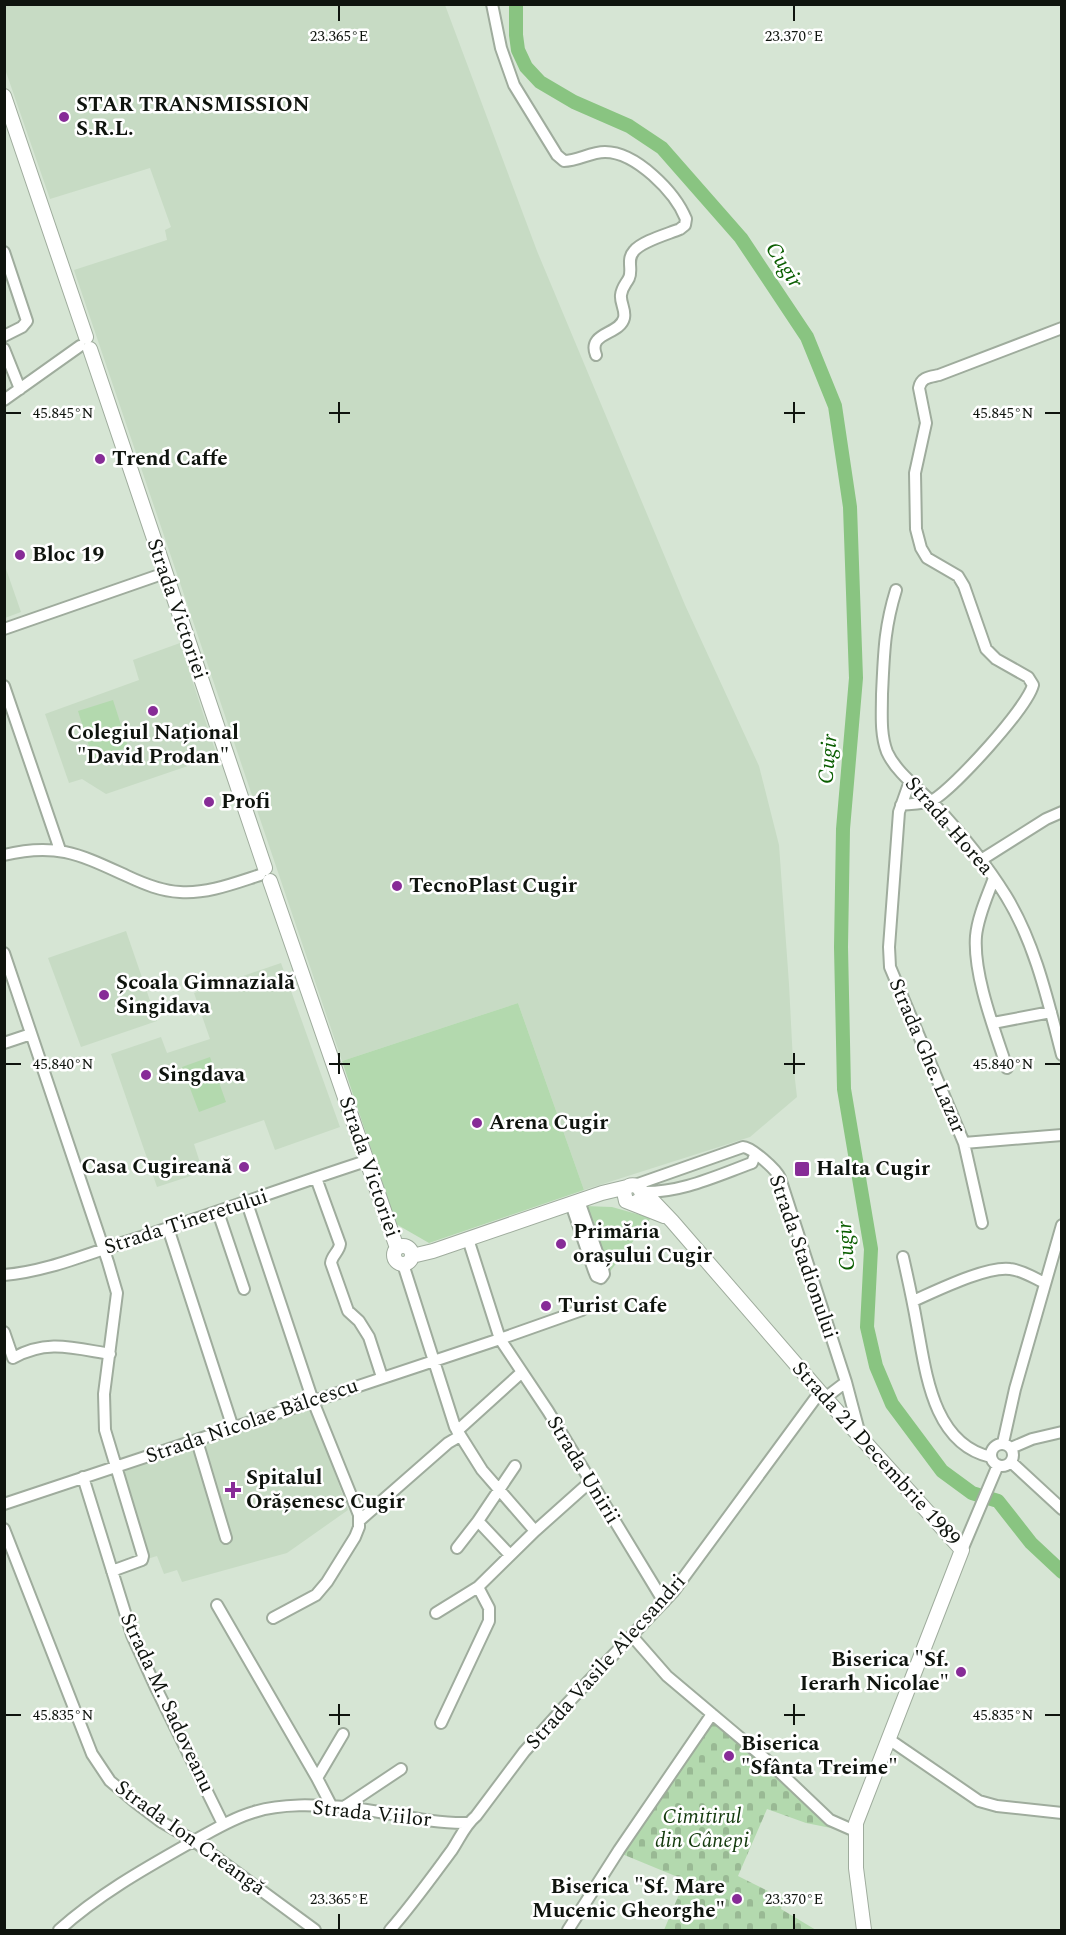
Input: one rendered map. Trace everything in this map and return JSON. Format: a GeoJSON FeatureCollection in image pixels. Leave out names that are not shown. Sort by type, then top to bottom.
{"type":"FeatureCollection","features":[{"type":"Feature","properties":{"kind":"main road","name":"Strada Victoriei"},"geometry":{"type":"LineString","coordinates":[[4,96],[85,344],[165,573],[265,874],[397,1248],[403,1246],[408,1248],[408,1260]]}},
{"type":"Feature","properties":{"kind":"main road","name":"Strada Stadionului"},"geometry":{"type":"LineString","coordinates":[[408,1260],[580,1201],[635,1194]]}},
{"type":"Feature","properties":{"kind":"main road","name":"Strada 21 Decembrie 1989"},"geometry":{"type":"LineString","coordinates":[[635,1194],[668,1218],[962,1550],[890,1740],[859,1814],[855,1831],[856,1868],[864,1930]]}},
{"type":"Feature","properties":{"kind":"street"},"geometry":{"type":"LineString","coordinates":[[492,4],[501,48],[514,85],[557,155],[564,161],[575,161],[598,153],[609,152],[630,159],[644,168],[668,191],[687,219],[685,225],[638,247],[632,253],[629,260],[629,278],[621,294],[624,318],[621,324],[596,341],[594,348],[596,355]]}},
{"type":"Feature","properties":{"kind":"street"},"geometry":{"type":"LineString","coordinates":[[4,336],[22,327],[27,321],[6,260]]}},
{"type":"Feature","properties":{"kind":"street"},"geometry":{"type":"LineString","coordinates":[[901,805],[931,801],[950,786],[994,740],[1028,697],[1033,685],[1028,677],[996,659],[986,649],[961,581],[950,571],[927,558],[921,548],[916,529],[915,473],[926,423],[920,383],[924,379],[1062,328]]}},
{"type":"Feature","properties":{"kind":"street"},"geometry":{"type":"LineString","coordinates":[[4,400],[85,344]]}},
{"type":"Feature","properties":{"kind":"street"},"geometry":{"type":"LineString","coordinates":[[4,349],[20,389]]}},
{"type":"Feature","properties":{"kind":"street"},"geometry":{"type":"LineString","coordinates":[[4,629],[165,573]]}},
{"type":"Feature","properties":{"kind":"street","name":"Strada Horea"},"geometry":{"type":"LineString","coordinates":[[896,590],[883,646],[883,738],[888,753],[910,781],[962,834],[994,878],[1019,921],[1051,1012],[1062,1055]]}},
{"type":"Feature","properties":{"kind":"street"},"geometry":{"type":"LineString","coordinates":[[5,687],[60,850]]}},
{"type":"Feature","properties":{"kind":"street","name":"Strada Ghe. Lazar"},"geometry":{"type":"LineString","coordinates":[[910,781],[901,805],[889,947],[890,967],[964,1143],[982,1223]]}},
{"type":"Feature","properties":{"kind":"street"},"geometry":{"type":"LineString","coordinates":[[981,860],[1046,819],[1062,812]]}},
{"type":"Feature","properties":{"kind":"street"},"geometry":{"type":"LineString","coordinates":[[4,855],[26,850],[60,850],[82,855],[150,886],[179,892],[203,891],[265,874]]}},
{"type":"Feature","properties":{"kind":"street"},"geometry":{"type":"LineString","coordinates":[[994,878],[981,912],[976,938],[978,966],[1007,1068]]}},
{"type":"Feature","properties":{"kind":"street"},"geometry":{"type":"LineString","coordinates":[[4,953],[117,1293],[104,1394],[104,1418],[115,1467],[143,1556],[142,1560],[112,1571]]}},
{"type":"Feature","properties":{"kind":"street"},"geometry":{"type":"LineString","coordinates":[[993,1023],[1051,1012]]}},
{"type":"Feature","properties":{"kind":"street"},"geometry":{"type":"LineString","coordinates":[[4,1043],[31,1034]]}},
{"type":"Feature","properties":{"kind":"street"},"geometry":{"type":"LineString","coordinates":[[964,1143],[1062,1135]]}},
{"type":"Feature","properties":{"kind":"street"},"geometry":{"type":"LineString","coordinates":[[635,1194],[743,1147],[753,1150],[755,1155]]}},
{"type":"Feature","properties":{"kind":"street","name":"Strada Stadionului"},"geometry":{"type":"LineString","coordinates":[[635,1194],[661,1193],[682,1188],[752,1163],[755,1155],[772,1166],[780,1178],[846,1382],[860,1436]]}},
{"type":"Feature","properties":{"kind":"street","name":"Strada Tineretului"},"geometry":{"type":"LineString","coordinates":[[4,1275],[25,1273],[104,1249],[247,1203],[366,1161]]}},
{"type":"Feature","properties":{"kind":"street"},"geometry":{"type":"LineString","coordinates":[[316,1178],[340,1244],[331,1263],[348,1311],[369,1337],[382,1377]]}},
{"type":"Feature","properties":{"kind":"street"},"geometry":{"type":"LineString","coordinates":[[580,1201],[598,1270]]}},
{"type":"Feature","properties":{"kind":"street"},"geometry":{"type":"LineString","coordinates":[[247,1203],[313,1401],[359,1518],[359,1527],[355,1537],[327,1582],[316,1595],[273,1618]]}},
{"type":"Feature","properties":{"kind":"street"},"geometry":{"type":"LineString","coordinates":[[218,1212],[244,1290]]}},
{"type":"Feature","properties":{"kind":"street"},"geometry":{"type":"LineString","coordinates":[[903,1257],[931,1394],[940,1414],[953,1434],[965,1445],[995,1465],[1005,1466],[1011,1462],[1014,1455],[1007,1446],[1015,1389],[1045,1283],[1057,1257],[1062,1225]]}},
{"type":"Feature","properties":{"kind":"street"},"geometry":{"type":"LineString","coordinates":[[168,1228],[233,1428]]}},
{"type":"Feature","properties":{"kind":"street","name":"Strada Unirii"},"geometry":{"type":"LineString","coordinates":[[468,1239],[500,1339],[591,1481],[664,1602]]}},
{"type":"Feature","properties":{"kind":"street","name":"Strada Victoriei"},"geometry":{"type":"LineString","coordinates":[[408,1260],[433,1360],[459,1434],[482,1470],[535,1531]]}},
{"type":"Feature","properties":{"kind":"street"},"geometry":{"type":"LineString","coordinates":[[912,1301],[972,1277],[1002,1269],[1016,1270],[1045,1283]]}},
{"type":"Feature","properties":{"kind":"street","name":"Strada Nicolae Bălcescu"},"geometry":{"type":"LineString","coordinates":[[4,1504],[582,1310]]}},
{"type":"Feature","properties":{"kind":"street"},"geometry":{"type":"LineString","coordinates":[[4,1332],[13,1358],[34,1348],[55,1345],[110,1354]]}},
{"type":"Feature","properties":{"kind":"street"},"geometry":{"type":"LineString","coordinates":[[359,1518],[459,1434],[521,1373]]}},
{"type":"Feature","properties":{"kind":"street"},"geometry":{"type":"LineString","coordinates":[[823,1395],[846,1382]]}},
{"type":"Feature","properties":{"kind":"street","name":"Strada Vasile Alecsandri"},"geometry":{"type":"LineString","coordinates":[[390,1930],[434,1875],[468,1823],[476,1816],[524,1752],[664,1602],[823,1395]]}},
{"type":"Feature","properties":{"kind":"street"},"geometry":{"type":"LineString","coordinates":[[962,1550],[995,1465],[994,1447],[1007,1446],[1062,1432]]}},
{"type":"Feature","properties":{"kind":"street"},"geometry":{"type":"LineString","coordinates":[[196,1441],[226,1538]]}},
{"type":"Feature","properties":{"kind":"street"},"geometry":{"type":"LineString","coordinates":[[1011,1462],[1062,1509]]}},
{"type":"Feature","properties":{"kind":"street"},"geometry":{"type":"LineString","coordinates":[[457,1548],[515,1466]]}},
{"type":"Feature","properties":{"kind":"street","name":"Strada M. Sadoveanu"},"geometry":{"type":"LineString","coordinates":[[83,1477],[136,1643],[223,1824]]}},
{"type":"Feature","properties":{"kind":"street"},"geometry":{"type":"LineString","coordinates":[[436,1613],[478,1587],[535,1531],[591,1481]]}},
{"type":"Feature","properties":{"kind":"street"},"geometry":{"type":"LineString","coordinates":[[478,1521],[510,1555]]}},
{"type":"Feature","properties":{"kind":"street","name":"Strada Ion Creangă"},"geometry":{"type":"LineString","coordinates":[[4,1529],[96,1762],[110,1781],[160,1821],[194,1841],[315,1930]]}},
{"type":"Feature","properties":{"kind":"street"},"geometry":{"type":"LineString","coordinates":[[441,1723],[489,1621],[489,1608],[478,1587]]}},
{"type":"Feature","properties":{"kind":"street"},"geometry":{"type":"LineString","coordinates":[[217,1605],[332,1807]]}},
{"type":"Feature","properties":{"kind":"street"},"geometry":{"type":"LineString","coordinates":[[632,1636],[667,1676],[769,1762],[830,1820],[855,1831]]}},
{"type":"Feature","properties":{"kind":"street"},"geometry":{"type":"LineString","coordinates":[[568,1930],[619,1850],[712,1714]]}},
{"type":"Feature","properties":{"kind":"street"},"geometry":{"type":"LineString","coordinates":[[317,1778],[343,1734]]}},
{"type":"Feature","properties":{"kind":"street"},"geometry":{"type":"LineString","coordinates":[[890,1740],[979,1801],[1006,1807],[1062,1813]]}},
{"type":"Feature","properties":{"kind":"street"},"geometry":{"type":"LineString","coordinates":[[344,1807],[401,1768]]}},
{"type":"Feature","properties":{"kind":"street","name":"Strada Viilor"},"geometry":{"type":"LineString","coordinates":[[59,1930],[95,1900],[123,1881],[223,1824],[253,1812],[302,1806],[344,1807],[455,1824],[468,1823]]}},
{"type":"Feature","properties":{"kind":"shaded area"},"geometry":{"type":"Polygon","coordinates":[[[4,5],[445,5],[537,251],[685,605],[759,766],[779,845],[797,1097],[750,1137],[584,1190],[518,1003],[342,1061],[74,270],[167,240],[165,230],[171,227],[150,168],[50,199],[5,69],[4,5]]]}},
{"type":"Feature","properties":{"kind":"shaded area"},"geometry":{"type":"Polygon","coordinates":[[[5,566],[21,612],[4,618],[5,566]]]}},
{"type":"Feature","properties":{"kind":"shaded area"},"geometry":{"type":"Polygon","coordinates":[[[180,643],[217,756],[106,794],[82,779],[69,783],[45,714],[139,680],[133,660],[180,643]]]}},
{"type":"Feature","properties":{"kind":"shaded area"},"geometry":{"type":"Polygon","coordinates":[[[126,931],[157,1021],[81,1047],[48,958],[126,931]]]}},
{"type":"Feature","properties":{"kind":"shaded area"},"geometry":{"type":"Polygon","coordinates":[[[281,963],[340,1127],[275,1150],[264,1120],[194,1144],[203,1172],[157,1187],[111,1054],[161,1037],[167,1053],[210,1039],[194,993],[281,963]]]}},
{"type":"Feature","properties":{"kind":"shaded area","name":"Spitalul Orășenesc Cugir"},"geometry":{"type":"Polygon","coordinates":[[[311,1406],[348,1510],[287,1553],[182,1582],[177,1570],[164,1574],[157,1556],[147,1559],[120,1470],[311,1406]]]}},
{"type":"Feature","properties":{"kind":"green space"},"geometry":{"type":"Polygon","coordinates":[[[113,700],[128,747],[93,759],[78,711],[113,700]]]}},
{"type":"Feature","properties":{"kind":"green space"},"geometry":{"type":"Polygon","coordinates":[[[518,1003],[584,1190],[429,1243],[396,1224],[342,1061],[518,1003]]]}},
{"type":"Feature","properties":{"kind":"green space"},"geometry":{"type":"Polygon","coordinates":[[[210,1057],[226,1102],[199,1112],[182,1067],[210,1057]]]}},
{"type":"Feature","properties":{"kind":"green space"},"geometry":{"type":"Polygon","coordinates":[[[584,1206],[612,1207],[651,1218],[608,1274],[584,1206]]]}},
{"type":"Feature","properties":{"kind":"green space","name":"Cimitirul din Cânepi"},"geometry":{"type":"Polygon","coordinates":[[[713,1720],[837,1826],[836,1829],[806,1823],[767,1809],[738,1876],[784,1899],[781,1909],[816,1930],[664,1930],[685,1880],[622,1854],[713,1720]]]}},
{"type":"Feature","properties":{"kind":"waterway","name":"Cugir"},"geometry":{"type":"LineString","coordinates":[[516,4],[518,50],[526,67],[540,82],[574,102],[629,126],[662,148],[741,238],[807,337],[835,406],[850,507],[856,678],[843,829],[841,947],[844,1089],[871,1249],[867,1327],[876,1366],[892,1404],[942,1471],[972,1493],[998,1501],[1031,1543],[1062,1572]]}},
{"type":"Feature","properties":{"kind":"place","name":"STAR TRANSMISSION S.R.L."},"geometry":{"type":"Point","coordinates":[64,117]}},
{"type":"Feature","properties":{"kind":"place","name":"Trend Caffe"},"geometry":{"type":"Point","coordinates":[100,459]}},
{"type":"Feature","properties":{"kind":"place","name":"Bloc 19"},"geometry":{"type":"Point","coordinates":[20,555]}},
{"type":"Feature","properties":{"kind":"place","name":"Colegiul Național \"David Prodan\""},"geometry":{"type":"Point","coordinates":[153,711]}},
{"type":"Feature","properties":{"kind":"place","name":"Profi"},"geometry":{"type":"Point","coordinates":[209,802]}},
{"type":"Feature","properties":{"kind":"place","name":"TecnoPlast Cugir"},"geometry":{"type":"Point","coordinates":[397,886]}},
{"type":"Feature","properties":{"kind":"place","name":"Școala Gimnazială Singidava"},"geometry":{"type":"Point","coordinates":[104,995]}},
{"type":"Feature","properties":{"kind":"place","name":"Singdava"},"geometry":{"type":"Point","coordinates":[146,1075]}},
{"type":"Feature","properties":{"kind":"place","name":"Arena Cugir"},"geometry":{"type":"Point","coordinates":[477,1123]}},
{"type":"Feature","properties":{"kind":"place","name":"Casa Cugireană"},"geometry":{"type":"Point","coordinates":[244,1167]}},
{"type":"Feature","properties":{"kind":"place","name":"Halta Cugir"},"geometry":{"type":"Point","coordinates":[802,1169]}},
{"type":"Feature","properties":{"kind":"place","name":"Primăria orașului Cugir"},"geometry":{"type":"Point","coordinates":[561,1244]}},
{"type":"Feature","properties":{"kind":"place","name":"Turist Cafe"},"geometry":{"type":"Point","coordinates":[546,1306]}},
{"type":"Feature","properties":{"kind":"place","name":"Spitalul Orășenesc Cugir"},"geometry":{"type":"Point","coordinates":[233,1490]}},
{"type":"Feature","properties":{"kind":"place","name":"Biserica \"Sf. Ierarh Nicolae\""},"geometry":{"type":"Point","coordinates":[961,1672]}},
{"type":"Feature","properties":{"kind":"place","name":"Biserica \"Sfânta Treime\""},"geometry":{"type":"Point","coordinates":[729,1756]}},
{"type":"Feature","properties":{"kind":"place","name":"Biserica \"Sf. Mare Mucenic Gheorghe\""},"geometry":{"type":"Point","coordinates":[737,1899]}}]}
